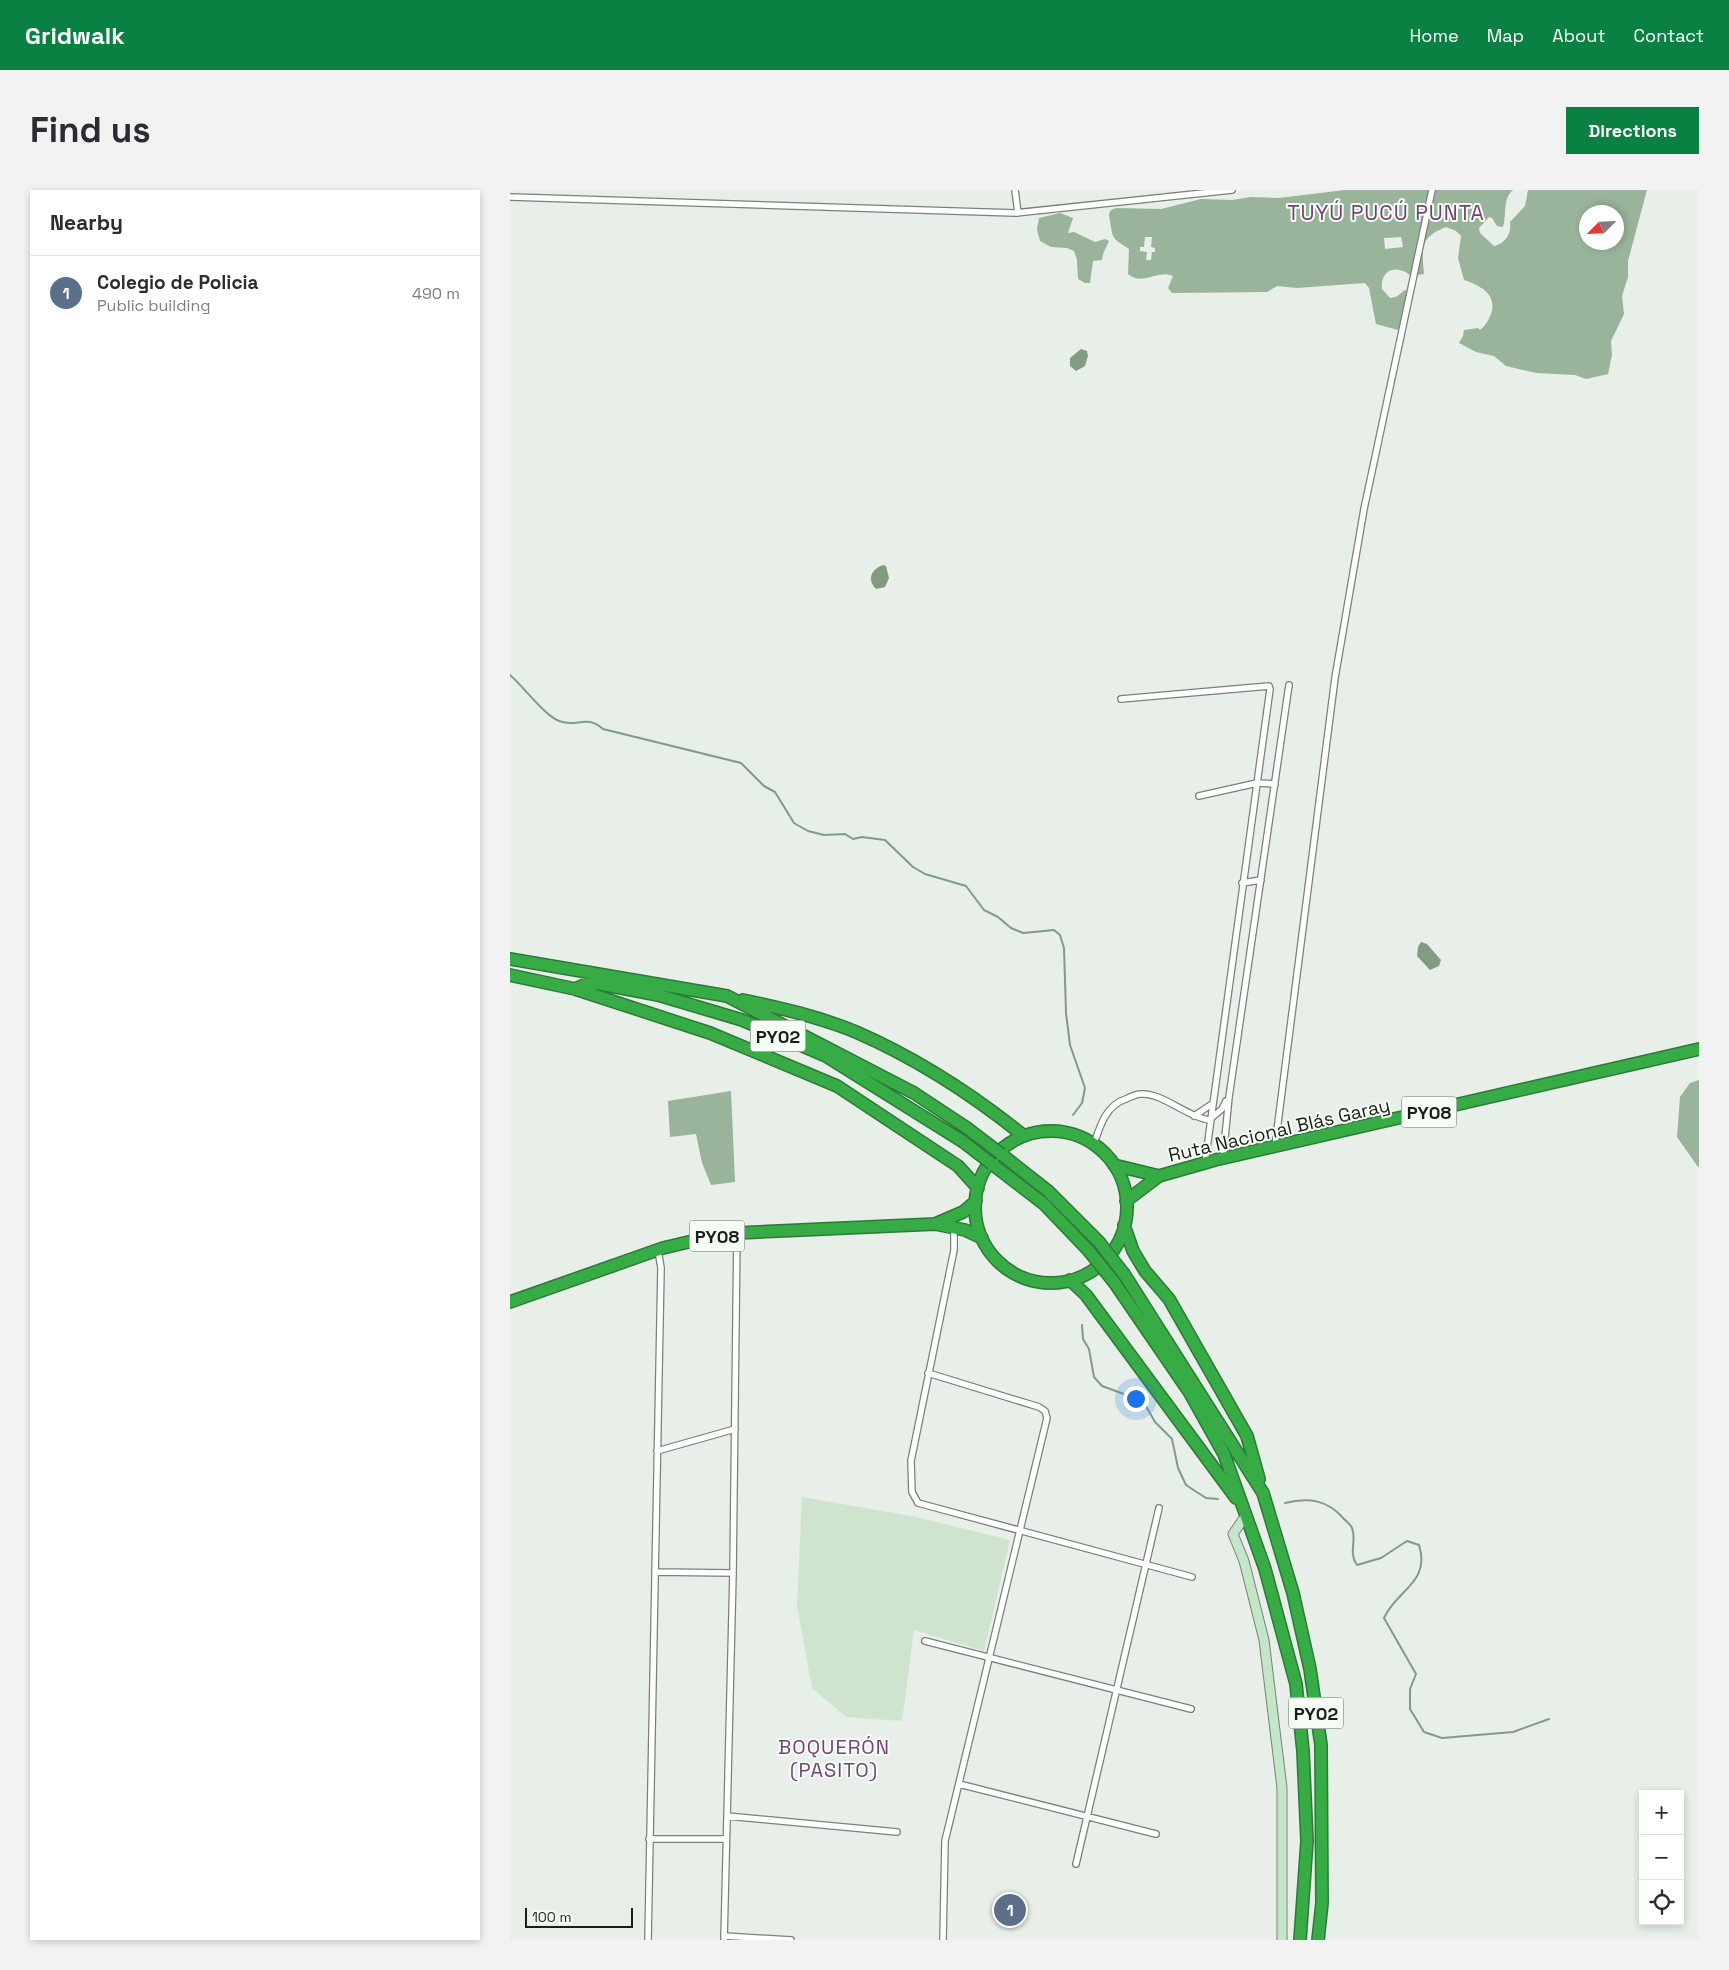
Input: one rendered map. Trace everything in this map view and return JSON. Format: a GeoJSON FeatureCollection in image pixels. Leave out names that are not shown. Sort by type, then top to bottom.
{"type":"FeatureCollection","features":[{"type":"Feature","properties":{"kind":"highway","name":"PY02"},"geometry":{"type":"LineString","coordinates":[[510,959],[727,996],[914,1093],[967,1128],[1048,1191],[1099,1242],[1124,1274],[1263,1493],[1293,1593],[1310,1669],[1321,1745],[1322,1903],[1318,1940]]}},
{"type":"Feature","properties":{"kind":"highway","name":"PY02"},"geometry":{"type":"LineString","coordinates":[[510,975],[575,989],[586,984],[600,984],[658,994],[742,1020],[826,1056],[962,1141],[1044,1204],[1114,1282],[1190,1393],[1224,1454],[1265,1569],[1296,1684],[1304,1751],[1307,1841],[1300,1940]]}},
{"type":"Feature","properties":{"kind":"highway"},"geometry":{"type":"LineString","coordinates":[[575,989],[710,1033],[837,1086],[958,1166],[978,1188]]}},
{"type":"Feature","properties":{"kind":"highway"},"geometry":{"type":"LineString","coordinates":[[727,996],[794,1011],[856,1032],[941,1078],[988,1107],[1024,1136]]}},
{"type":"Feature","properties":{"kind":"highway","name":"Ruta Nacional Blás Garay"},"geometry":{"type":"LineString","coordinates":[[1126,1201],[1159,1176],[1205,1163],[1699,1049]]}},
{"type":"Feature","properties":{"kind":"highway"},"geometry":{"type":"LineString","coordinates":[[1053,1131],[1081,1137],[1094,1144],[1114,1165],[1120,1176],[1126,1201],[1124,1225],[1120,1238],[1105,1260],[1095,1269],[1070,1280],[1044,1282],[1018,1275],[997,1259],[982,1238],[976,1213],[978,1188],[990,1162],[1011,1142],[1024,1136],[1053,1131]]}},
{"type":"Feature","properties":{"kind":"highway","name":"Ruta Nacional Blás Garay"},"geometry":{"type":"LineString","coordinates":[[1114,1165],[1159,1176]]}},
{"type":"Feature","properties":{"kind":"highway"},"geometry":{"type":"LineString","coordinates":[[935,1224],[963,1212],[976,1201]]}},
{"type":"Feature","properties":{"kind":"highway"},"geometry":{"type":"LineString","coordinates":[[935,1224],[965,1230],[982,1238]]}},
{"type":"Feature","properties":{"kind":"highway","name":"PY08"},"geometry":{"type":"LineString","coordinates":[[510,1302],[658,1250],[737,1233],[935,1224]]}},
{"type":"Feature","properties":{"kind":"highway"},"geometry":{"type":"LineString","coordinates":[[1124,1225],[1133,1251],[1145,1271],[1169,1299],[1247,1436],[1263,1493]]}},
{"type":"Feature","properties":{"kind":"highway"},"geometry":{"type":"LineString","coordinates":[[1070,1280],[1086,1294],[1245,1511]]}},
{"type":"Feature","properties":{"kind":"street"},"geometry":{"type":"LineString","coordinates":[[1015,190],[1018,213]]}},
{"type":"Feature","properties":{"kind":"street"},"geometry":{"type":"LineString","coordinates":[[510,196],[1018,213],[1232,190]]}},
{"type":"Feature","properties":{"kind":"street"},"geometry":{"type":"LineString","coordinates":[[1274,1148],[1334,678],[1364,508],[1432,190]]}},
{"type":"Feature","properties":{"kind":"street"},"geometry":{"type":"LineString","coordinates":[[1223,1159],[1229,1097],[1289,685]]}},
{"type":"Feature","properties":{"kind":"street"},"geometry":{"type":"LineString","coordinates":[[1121,699],[1269,686],[1205,1163]]}},
{"type":"Feature","properties":{"kind":"street"},"geometry":{"type":"LineString","coordinates":[[1199,796],[1257,783],[1274,784]]}},
{"type":"Feature","properties":{"kind":"street"},"geometry":{"type":"LineString","coordinates":[[1242,883],[1261,880]]}},
{"type":"Feature","properties":{"kind":"street"},"geometry":{"type":"LineString","coordinates":[[1094,1144],[1101,1121],[1117,1102],[1141,1094],[1159,1098],[1194,1116],[1210,1120]]}},
{"type":"Feature","properties":{"kind":"street"},"geometry":{"type":"LineString","coordinates":[[1210,1120],[1222,1109],[1229,1097]]}},
{"type":"Feature","properties":{"kind":"street"},"geometry":{"type":"LineString","coordinates":[[1194,1116],[1212,1104]]}},
{"type":"Feature","properties":{"kind":"street"},"geometry":{"type":"LineString","coordinates":[[954,1228],[954,1250],[910,1461],[912,1492],[918,1503],[1192,1577]]}},
{"type":"Feature","properties":{"kind":"street"},"geometry":{"type":"LineString","coordinates":[[737,1233],[733,1573],[724,1938],[791,1940]]}},
{"type":"Feature","properties":{"kind":"street"},"geometry":{"type":"LineString","coordinates":[[648,1940],[661,1268],[658,1250]]}},
{"type":"Feature","properties":{"kind":"street"},"geometry":{"type":"LineString","coordinates":[[928,1373],[1039,1406],[1047,1418],[945,1841],[943,1940]]}},
{"type":"Feature","properties":{"kind":"street"},"geometry":{"type":"LineString","coordinates":[[657,1451],[735,1429]]}},
{"type":"Feature","properties":{"kind":"street"},"geometry":{"type":"LineString","coordinates":[[1076,1864],[1159,1508]]}},
{"type":"Feature","properties":{"kind":"street"},"geometry":{"type":"LineString","coordinates":[[1245,1511],[1233,1534],[1244,1561],[1264,1640],[1280,1778],[1282,1940]]}},
{"type":"Feature","properties":{"kind":"street"},"geometry":{"type":"LineString","coordinates":[[655,1572],[733,1573]]}},
{"type":"Feature","properties":{"kind":"street"},"geometry":{"type":"LineString","coordinates":[[925,1641],[1191,1709]]}},
{"type":"Feature","properties":{"kind":"street"},"geometry":{"type":"LineString","coordinates":[[958,1784],[1156,1834]]}},
{"type":"Feature","properties":{"kind":"street"},"geometry":{"type":"LineString","coordinates":[[727,1816],[896,1832]]}},
{"type":"Feature","properties":{"kind":"street"},"geometry":{"type":"LineString","coordinates":[[649,1839],[726,1839]]}},
{"type":"Feature","properties":{"kind":"shaded area"},"geometry":{"type":"Polygon","coordinates":[[[1345,190],[1513,190],[1507,198],[1503,227],[1497,226],[1492,218],[1489,217],[1479,228],[1480,233],[1494,246],[1501,243],[1507,237],[1510,230],[1510,222],[1525,206],[1528,190],[1647,190],[1628,261],[1628,277],[1622,296],[1624,314],[1611,341],[1612,355],[1608,374],[1586,379],[1575,375],[1536,373],[1506,366],[1494,356],[1476,352],[1459,343],[1464,330],[1478,328],[1480,330],[1485,325],[1491,314],[1492,301],[1486,291],[1464,280],[1458,258],[1461,236],[1456,231],[1446,227],[1431,235],[1424,244],[1424,274],[1411,276],[1400,270],[1391,270],[1384,277],[1382,289],[1390,298],[1396,297],[1405,290],[1410,293],[1406,322],[1398,330],[1376,324],[1369,288],[1365,283],[1297,288],[1277,286],[1267,292],[1172,293],[1168,288],[1173,276],[1167,274],[1139,279],[1128,274],[1129,249],[1115,238],[1112,232],[1109,217],[1111,210],[1116,208],[1161,209],[1201,199],[1232,200],[1251,197],[1279,198],[1345,190]],[[1145,237],[1144,247],[1140,247],[1140,251],[1147,252],[1146,260],[1151,260],[1152,252],[1155,252],[1155,248],[1151,247],[1152,237],[1145,237]],[[1401,237],[1384,238],[1385,249],[1403,247],[1401,237]]]}},
{"type":"Feature","properties":{"kind":"shaded area"},"geometry":{"type":"Polygon","coordinates":[[[1060,213],[1073,218],[1068,233],[1074,232],[1095,242],[1105,239],[1109,241],[1102,260],[1093,261],[1090,283],[1085,283],[1078,279],[1077,260],[1074,251],[1067,248],[1051,247],[1040,241],[1037,229],[1039,218],[1060,213]]]}},
{"type":"Feature","properties":{"kind":"shaded area"},"geometry":{"type":"Polygon","coordinates":[[[1081,349],[1087,351],[1088,356],[1085,366],[1076,371],[1070,366],[1070,358],[1081,349]]]}},
{"type":"Feature","properties":{"kind":"shaded area"},"geometry":{"type":"Polygon","coordinates":[[[883,565],[886,566],[889,578],[885,587],[876,589],[871,582],[871,578],[873,572],[883,565]]]}},
{"type":"Feature","properties":{"kind":"shaded area"},"geometry":{"type":"Polygon","coordinates":[[[1421,942],[1427,944],[1441,960],[1439,966],[1430,970],[1417,956],[1418,947],[1421,942]]]}},
{"type":"Feature","properties":{"kind":"shaded area"},"geometry":{"type":"Polygon","coordinates":[[[1699,1080],[1698,1167],[1677,1137],[1680,1097],[1690,1083],[1699,1080]]]}},
{"type":"Feature","properties":{"kind":"shaded area"},"geometry":{"type":"Polygon","coordinates":[[[731,1091],[735,1182],[711,1185],[702,1163],[696,1134],[670,1137],[668,1101],[731,1091]]]}},
{"type":"Feature","properties":{"kind":"shaded area"},"geometry":{"type":"Polygon","coordinates":[[[802,1497],[911,1516],[1010,1540],[984,1651],[914,1630],[902,1721],[846,1717],[812,1688],[797,1606],[802,1497]]]}},
{"type":"Feature","properties":{"kind":"waterway"},"geometry":{"type":"LineString","coordinates":[[510,675],[547,713],[559,721],[565,723],[591,722],[603,729],[741,763],[764,786],[775,792],[794,823],[808,831],[824,835],[845,834],[853,839],[862,837],[885,840],[913,867],[925,874],[966,886],[984,910],[998,917],[1011,928],[1023,933],[1054,930],[1060,935],[1064,948],[1066,1013],[1070,1045],[1085,1088],[1082,1103],[1073,1115]]}},
{"type":"Feature","properties":{"kind":"waterway"},"geometry":{"type":"LineString","coordinates":[[1082,1325],[1083,1339],[1089,1349],[1094,1377],[1102,1386],[1143,1401],[1155,1422],[1172,1439],[1178,1468],[1186,1485],[1206,1498],[1218,1499]]}},
{"type":"Feature","properties":{"kind":"waterway"},"geometry":{"type":"LineString","coordinates":[[1285,1503],[1310,1500],[1325,1504],[1338,1513],[1352,1528],[1354,1537],[1353,1556],[1357,1565],[1381,1558],[1407,1541],[1419,1545],[1421,1558],[1420,1568],[1416,1577],[1389,1608],[1384,1618],[1416,1674],[1410,1689],[1410,1709],[1424,1732],[1442,1738],[1513,1732],[1549,1719]]}},
{"type":"Feature","properties":{"kind":"place","name":"Colegio de Policia"},"geometry":{"type":"Point","coordinates":[1010,1910]}},
{"type":"Feature","properties":{"kind":"district","name":"TUYÚ PUCÚ PUNTA"},"geometry":{"type":"Point","coordinates":[1386,212]}},
{"type":"Feature","properties":{"kind":"district","name":"BOQUERÓN (PASITO)"},"geometry":{"type":"Point","coordinates":[834,1758]}}]}
